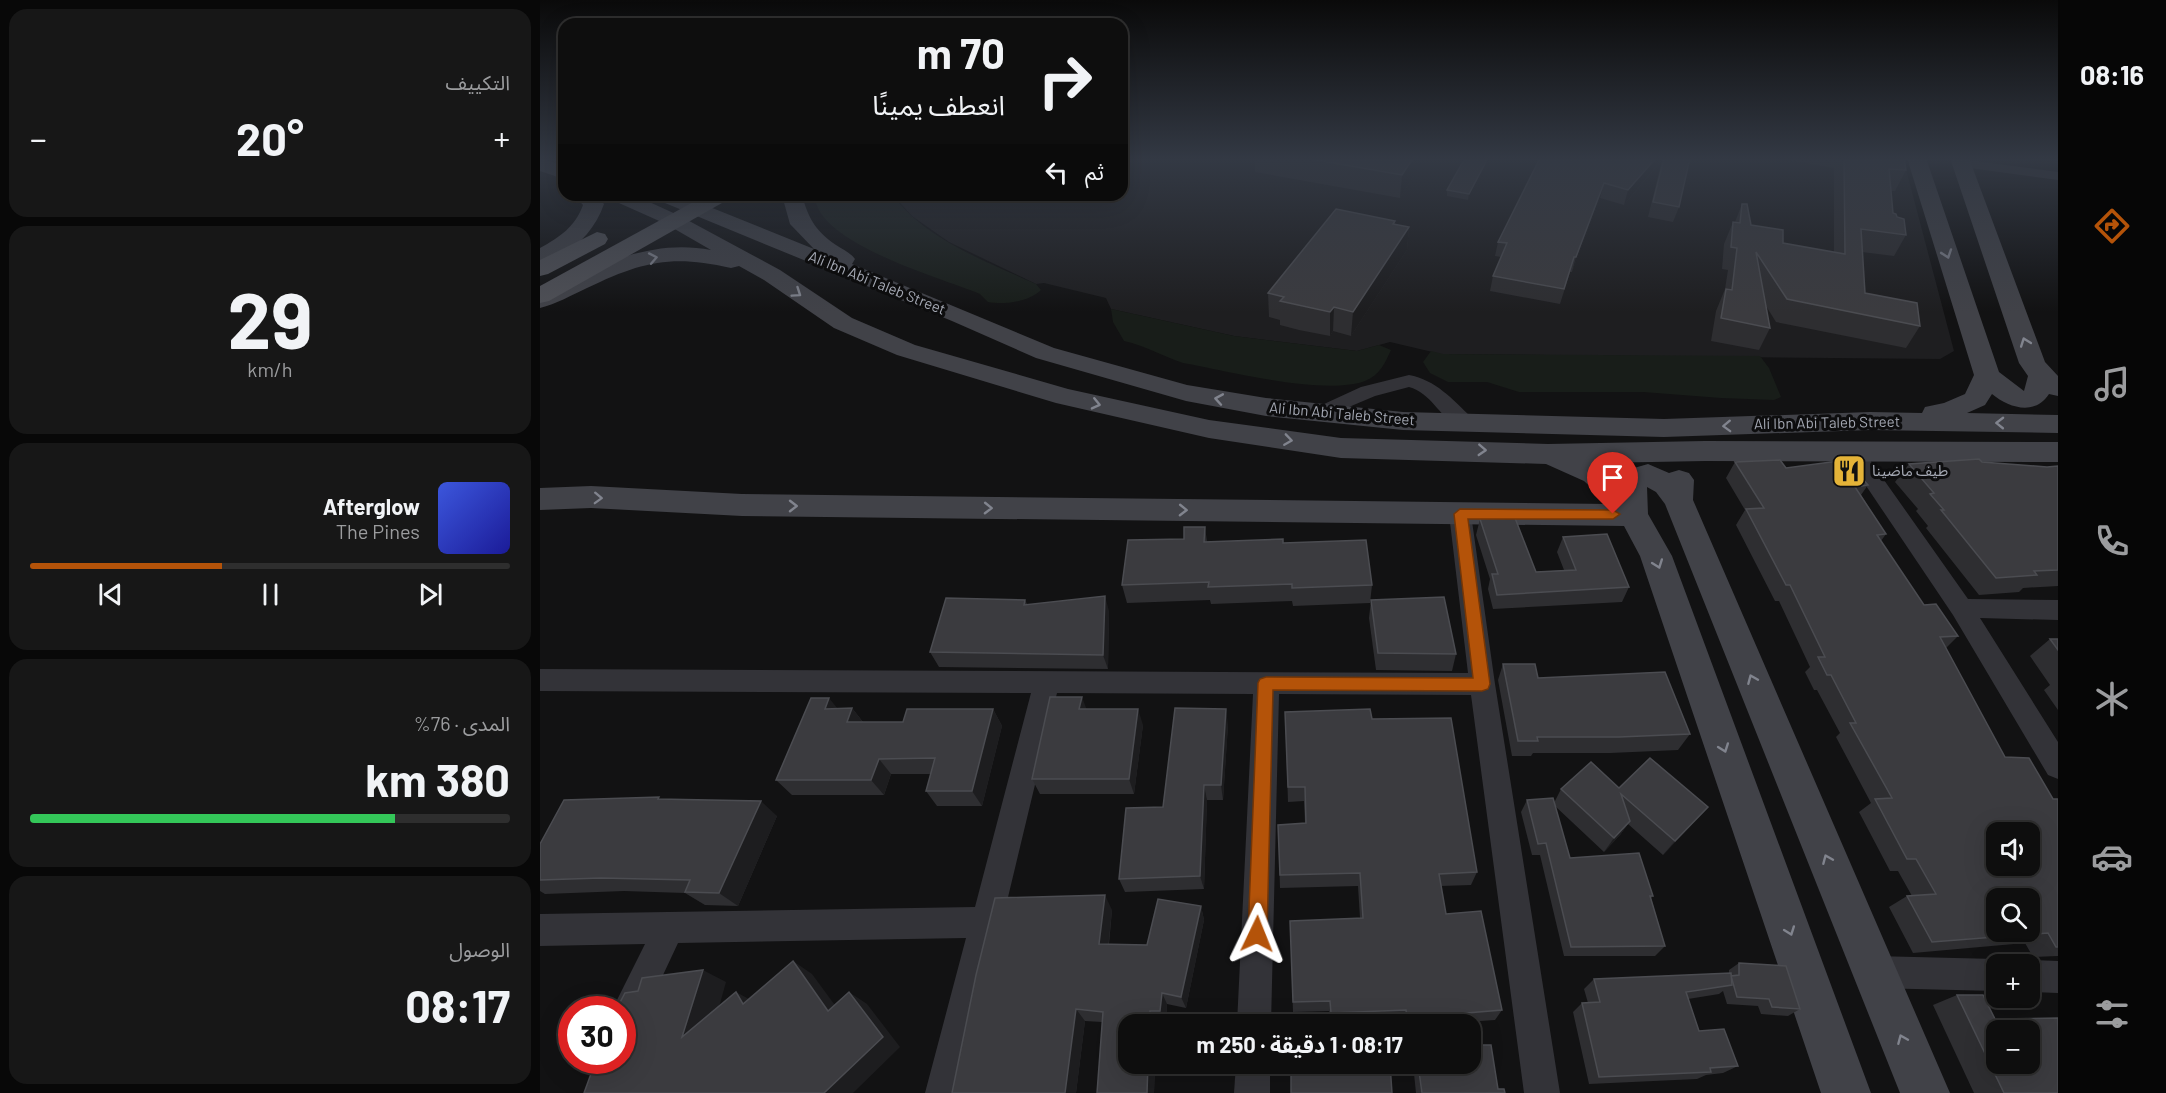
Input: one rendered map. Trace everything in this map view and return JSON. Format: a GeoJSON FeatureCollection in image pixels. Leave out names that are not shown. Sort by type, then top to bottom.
{"type":"FeatureCollection","features":[{"type":"Feature","properties":{"kind":"main road"},"geometry":{"type":"LineString","coordinates":[[540,296],[664,209]]}},
{"type":"Feature","properties":{"kind":"main road"},"geometry":{"type":"LineString","coordinates":[[540,269],[612,231]]}},
{"type":"Feature","properties":{"kind":"street"},"geometry":{"type":"LineString","coordinates":[[540,258],[565,243],[588,222],[592,209]]}},
{"type":"Feature","properties":{"kind":"street"},"geometry":{"type":"LineString","coordinates":[[670,209],[843,323],[906,350],[1065,397]]}},
{"type":"Feature","properties":{"kind":"street","name":"Ali Ibn Abi Taleb Street"},"geometry":{"type":"LineString","coordinates":[[672,209],[909,297],[1045,353],[1186,393],[1318,414],[1403,421],[1664,428],[1870,421],[2058,424]]}},
{"type":"Feature","properties":{"kind":"street"},"geometry":{"type":"LineString","coordinates":[[796,209],[801,224],[828,250],[909,297]]}},
{"type":"Feature","properties":{"kind":"street"},"geometry":{"type":"LineString","coordinates":[[1932,209],[1987,375],[1998,388],[2013,396],[2032,397],[2050,382],[2032,363],[1977,209]]}},
{"type":"Feature","properties":{"kind":"street"},"geometry":{"type":"LineString","coordinates":[[540,301],[620,266],[678,253],[730,261],[772,276]]}},
{"type":"Feature","properties":{"kind":"street"},"geometry":{"type":"LineString","coordinates":[[1045,353],[982,342],[888,304],[875,308],[870,316],[1065,397]]}},
{"type":"Feature","properties":{"kind":"street"},"geometry":{"type":"LineString","coordinates":[[1870,421],[1949,411],[1967,405],[1976,399],[1987,375]]}},
{"type":"Feature","properties":{"kind":"street"},"geometry":{"type":"LineString","coordinates":[[1318,414],[1380,388],[1403,381],[1417,381],[1464,422]]}},
{"type":"Feature","properties":{"kind":"street","name":"Ali Ibn Abi Taleb Street"},"geometry":{"type":"LineString","coordinates":[[1065,397],[1209,429],[1341,448],[1548,454],[1853,451],[2058,452]]}},
{"type":"Feature","properties":{"kind":"street"},"geometry":{"type":"LineString","coordinates":[[1853,451],[1961,608],[2058,766]]}},
{"type":"Feature","properties":{"kind":"street"},"geometry":{"type":"LineString","coordinates":[[1678,500],[1680,475],[1705,452]]}},
{"type":"Feature","properties":{"kind":"street"},"geometry":{"type":"LineString","coordinates":[[1548,454],[1598,476],[1618,492],[1634,514],[1656,556],[1846,1093]]}},
{"type":"Feature","properties":{"kind":"street"},"geometry":{"type":"LineString","coordinates":[[1634,514],[1632,486],[1637,477],[1648,474],[1666,485],[1678,500],[1924,1093]]}},
{"type":"Feature","properties":{"kind":"street"},"geometry":{"type":"LineString","coordinates":[[540,499],[591,497],[742,505],[1634,514]]}},
{"type":"Feature","properties":{"kind":"street"},"geometry":{"type":"LineString","coordinates":[[1460,514],[1482,684],[1542,1093]]}},
{"type":"Feature","properties":{"kind":"street"},"geometry":{"type":"LineString","coordinates":[[1961,608],[2058,610]]}},
{"type":"Feature","properties":{"kind":"street"},"geometry":{"type":"LineString","coordinates":[[540,680],[1482,684]]}},
{"type":"Feature","properties":{"kind":"street"},"geometry":{"type":"LineString","coordinates":[[943,1093],[1047,682]]}},
{"type":"Feature","properties":{"kind":"street"},"geometry":{"type":"LineString","coordinates":[[1254,1014],[1266,683]]}},
{"type":"Feature","properties":{"kind":"street"},"geometry":{"type":"LineString","coordinates":[[540,930],[986,922]]}},
{"type":"Feature","properties":{"kind":"street"},"geometry":{"type":"LineString","coordinates":[[636,996],[669,928]]}},
{"type":"Feature","properties":{"kind":"street"},"geometry":{"type":"LineString","coordinates":[[1874,972],[1986,975]]}},
{"type":"Feature","properties":{"kind":"street"},"geometry":{"type":"LineString","coordinates":[[2040,976],[2058,977]]}},
{"type":"Feature","properties":{"kind":"street"},"geometry":{"type":"LineString","coordinates":[[1252,1093],[1253,1074]]}},
{"type":"Feature","properties":{"kind":"shaded area"},"geometry":{"type":"Polygon","coordinates":[[[819,209],[905,209],[939,237],[978,258],[1036,284],[1041,290],[1016,302],[988,302],[980,294],[911,268],[857,243],[835,228],[819,209]]]}},
{"type":"Feature","properties":{"kind":"shaded area"},"geometry":{"type":"Polygon","coordinates":[[[906,209],[1916,209],[1954,351],[1940,359],[1441,354],[1390,342],[1357,351],[1234,336],[1111,309],[1106,298],[1044,283],[1036,284],[949,242],[906,209]]]}},
{"type":"Feature","properties":{"kind":"shaded area"},"geometry":{"type":"Polygon","coordinates":[[[1111,309],[1234,336],[1357,351],[1379,345],[1391,350],[1378,372],[1365,381],[1326,386],[1276,381],[1183,363],[1124,341],[1113,322],[1111,309]]]}},
{"type":"Feature","properties":{"kind":"shaded area"},"geometry":{"type":"Polygon","coordinates":[[[1431,351],[1443,354],[1760,356],[1769,368],[1781,397],[1774,400],[1643,392],[1519,392],[1487,382],[1448,382],[1430,373],[1423,362],[1431,351]]]}},
{"type":"Feature","properties":{"kind":"building"},"geometry":{"type":"Polygon","coordinates":[[[1336,209],[1395,221],[1393,224],[1409,227],[1353,312],[1334,307],[1330,312],[1280,301],[1284,297],[1268,293],[1336,209]]]}},
{"type":"Feature","properties":{"kind":"building"},"geometry":{"type":"Polygon","coordinates":[[[1514,209],[1594,209],[1576,257],[1574,257],[1564,289],[1493,276],[1507,243],[1498,242],[1514,209]]]}},
{"type":"Feature","properties":{"kind":"building"},"geometry":{"type":"Polygon","coordinates":[[[1741,209],[1748,209],[1751,225],[1783,230],[1783,243],[1845,254],[1845,209],[1893,209],[1897,217],[1904,219],[1906,235],[1861,229],[1865,293],[1917,303],[1920,326],[1787,299],[1756,252],[1770,328],[1721,318],[1726,289],[1732,290],[1737,248],[1731,247],[1733,222],[1740,223],[1741,209]]]}},
{"type":"Feature","properties":{"kind":"building"},"geometry":{"type":"Polygon","coordinates":[[[1979,459],[1982,462],[2058,466],[2058,570],[2034,571],[2037,575],[1996,578],[1941,510],[1944,510],[1930,494],[1934,493],[1909,464],[1979,459]]]}},
{"type":"Feature","properties":{"kind":"building"},"geometry":{"type":"Polygon","coordinates":[[[1780,460],[1786,468],[1846,460],[1868,485],[1855,487],[1886,534],[1877,535],[1924,605],[1936,604],[1958,636],[1940,637],[2005,757],[2029,758],[2053,799],[2058,799],[2058,947],[2048,933],[2040,934],[2040,888],[1986,888],[1986,938],[1932,942],[1907,896],[1936,894],[1916,859],[1907,859],[1875,799],[1892,798],[1850,723],[1856,723],[1831,675],[1827,675],[1818,657],[1825,657],[1790,585],[1786,585],[1746,509],[1764,508],[1735,462],[1780,460]]]}},
{"type":"Feature","properties":{"kind":"building"},"geometry":{"type":"Polygon","coordinates":[[[1515,518],[1536,572],[1576,570],[1563,537],[1607,534],[1629,587],[1497,595],[1492,574],[1498,574],[1480,519],[1515,518]]]}},
{"type":"Feature","properties":{"kind":"building"},"geometry":{"type":"Polygon","coordinates":[[[1184,527],[1205,527],[1204,542],[1283,539],[1283,543],[1366,540],[1372,585],[1292,588],[1292,584],[1208,587],[1209,582],[1122,585],[1128,540],[1184,539],[1184,527]]]}},
{"type":"Feature","properties":{"kind":"building"},"geometry":{"type":"Polygon","coordinates":[[[1105,596],[1103,655],[930,652],[946,598],[1025,600],[1024,605],[1105,596]]]}},
{"type":"Feature","properties":{"kind":"building"},"geometry":{"type":"Polygon","coordinates":[[[1444,597],[1456,654],[1378,653],[1371,600],[1444,597]]]}},
{"type":"Feature","properties":{"kind":"building"},"geometry":{"type":"Polygon","coordinates":[[[2050,639],[2058,639],[2058,650],[2050,639]]]}},
{"type":"Feature","properties":{"kind":"building"},"geometry":{"type":"Polygon","coordinates":[[[1503,664],[1535,664],[1538,678],[1665,672],[1690,734],[1537,737],[1538,741],[1518,741],[1503,664]]]}},
{"type":"Feature","properties":{"kind":"building"},"geometry":{"type":"Polygon","coordinates":[[[1050,697],[1082,697],[1079,709],[1138,709],[1129,779],[1032,779],[1050,697]]]}},
{"type":"Feature","properties":{"kind":"building"},"geometry":{"type":"Polygon","coordinates":[[[811,698],[829,698],[825,709],[852,708],[847,722],[903,722],[907,709],[993,709],[972,791],[926,791],[935,758],[879,759],[871,780],[776,780],[811,698]]]}},
{"type":"Feature","properties":{"kind":"building"},"geometry":{"type":"Polygon","coordinates":[[[1175,708],[1226,709],[1221,785],[1204,785],[1200,876],[1119,879],[1126,808],[1163,807],[1175,708]]]}},
{"type":"Feature","properties":{"kind":"building"},"geometry":{"type":"Polygon","coordinates":[[[1370,709],[1372,719],[1451,718],[1477,872],[1439,874],[1446,914],[1481,911],[1502,1010],[1454,1014],[1406,1014],[1406,1010],[1331,1013],[1330,1001],[1293,1002],[1290,921],[1363,918],[1360,873],[1280,875],[1278,825],[1306,823],[1305,787],[1288,787],[1285,712],[1370,709]]]}},
{"type":"Feature","properties":{"kind":"building"},"geometry":{"type":"Polygon","coordinates":[[[1650,758],[1708,807],[1675,841],[1621,794],[1630,821],[1614,838],[1561,789],[1591,762],[1619,788],[1650,758]]]}},
{"type":"Feature","properties":{"kind":"building"},"geometry":{"type":"Polygon","coordinates":[[[659,797],[658,799],[761,801],[719,893],[685,892],[690,880],[601,878],[540,880],[540,844],[564,800],[659,797]]]}},
{"type":"Feature","properties":{"kind":"building"},"geometry":{"type":"Polygon","coordinates":[[[1553,798],[1570,858],[1639,853],[1653,896],[1650,896],[1665,946],[1571,947],[1546,843],[1538,844],[1527,800],[1553,798]]]}},
{"type":"Feature","properties":{"kind":"building"},"geometry":{"type":"Polygon","coordinates":[[[1105,895],[1099,944],[1147,945],[1158,899],[1201,906],[1181,997],[1162,993],[1160,1011],[1150,1011],[1150,1014],[1118,1014],[1118,1074],[1148,1074],[1147,1093],[1097,1093],[1103,1012],[1076,1009],[1065,1093],[952,1093],[976,975],[995,898],[1105,895]]]}},
{"type":"Feature","properties":{"kind":"building"},"geometry":{"type":"Polygon","coordinates":[[[793,961],[828,1011],[849,992],[883,1037],[824,1093],[584,1093],[591,1074],[636,1074],[636,996],[623,996],[625,993],[638,991],[642,978],[703,970],[682,1037],[736,992],[743,1004],[793,961]]]}},
{"type":"Feature","properties":{"kind":"building"},"geometry":{"type":"Polygon","coordinates":[[[1739,963],[1786,966],[1800,1009],[1772,1007],[1769,999],[1737,997],[1731,976],[1739,975],[1739,963]]]}},
{"type":"Feature","properties":{"kind":"building"},"geometry":{"type":"Polygon","coordinates":[[[1731,973],[1732,985],[1686,992],[1699,1031],[1724,1029],[1738,1066],[1710,1068],[1711,1072],[1599,1077],[1582,1003],[1600,1002],[1594,979],[1731,973]]]}},
{"type":"Feature","properties":{"kind":"building"},"geometry":{"type":"Polygon","coordinates":[[[1957,995],[1983,995],[1986,1008],[1990,1008],[1995,1019],[2058,1018],[2058,1093],[2004,1093],[1995,1074],[2040,1074],[2040,1020],[1986,1020],[1986,1055],[1957,995]]]}},
{"type":"Feature","properties":{"kind":"building"},"geometry":{"type":"Polygon","coordinates":[[[1481,1045],[1491,1045],[1498,1089],[1504,1089],[1505,1093],[1422,1093],[1419,1074],[1481,1074],[1481,1045]]]}},
{"type":"Feature","properties":{"kind":"building"},"geometry":{"type":"Polygon","coordinates":[[[1291,1074],[1391,1074],[1392,1093],[1291,1093],[1291,1074]]]}},
{"type":"Feature","properties":{"kind":"place","name":"طيف ماضينا"},"geometry":{"type":"Point","coordinates":[1849,471]}},
{"type":"Feature","properties":{"kind":"route"},"geometry":{"type":"LineString","coordinates":[[1257,934],[1266,683],[1482,684],[1460,514],[1613,514]]}}]}
